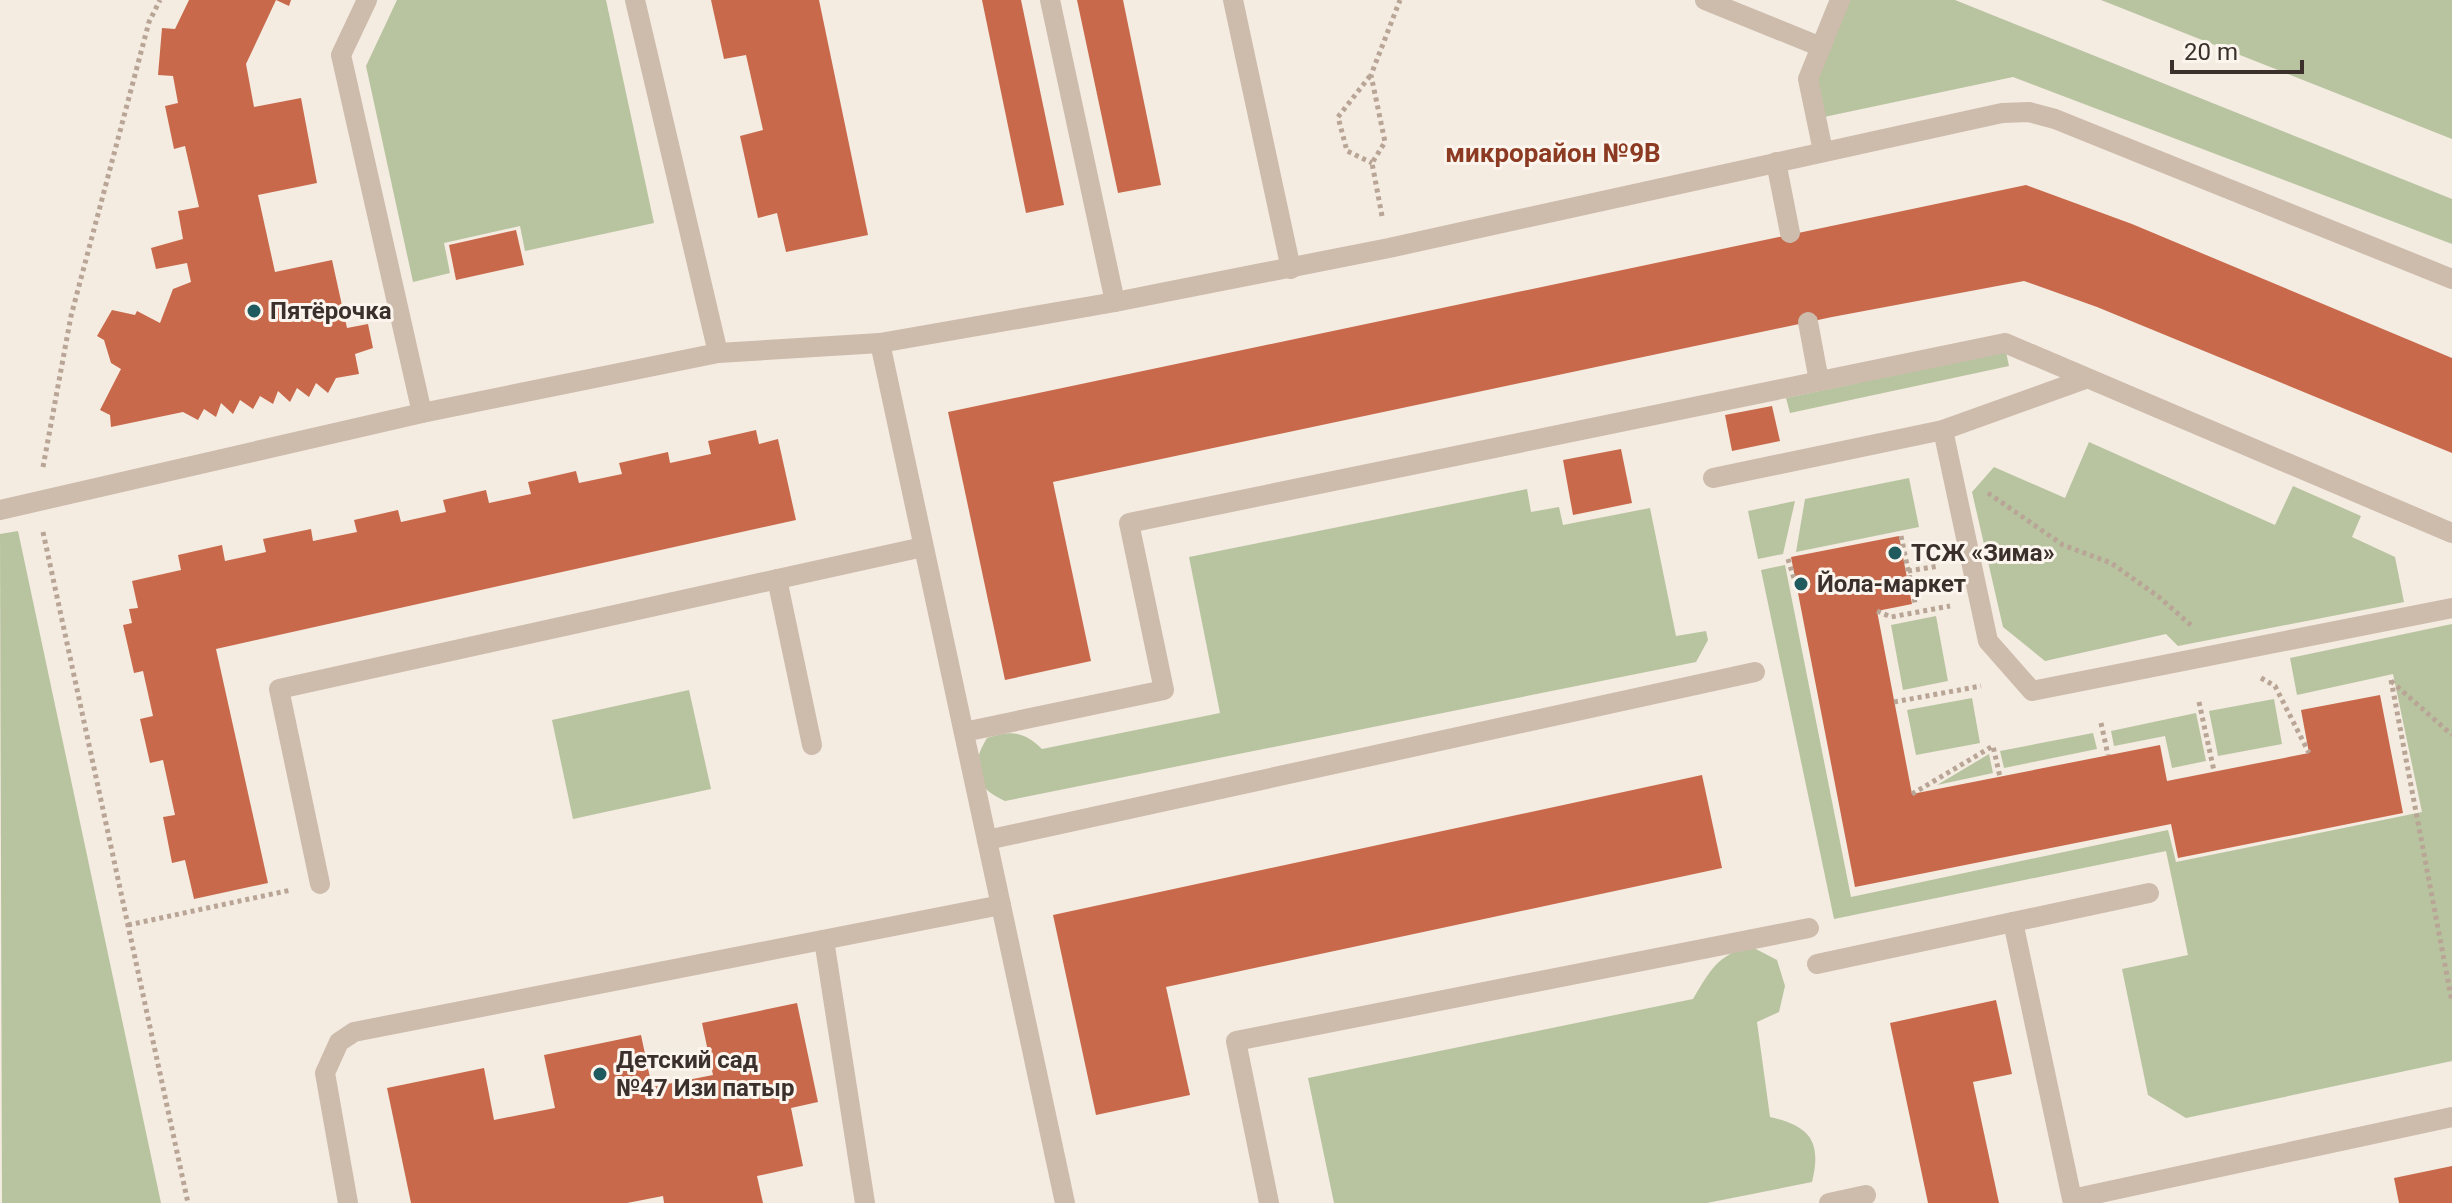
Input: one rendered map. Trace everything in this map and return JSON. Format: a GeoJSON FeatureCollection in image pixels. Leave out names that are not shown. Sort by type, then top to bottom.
{"type":"FeatureCollection","features":[{"type":"Feature","properties":{"kind":"lane"},"geometry":{"type":"LineString","coordinates":[[367,0],[341,55],[422,413]]}},
{"type":"Feature","properties":{"kind":"lane"},"geometry":{"type":"LineString","coordinates":[[635,0],[718,353]]}},
{"type":"Feature","properties":{"kind":"lane"},"geometry":{"type":"LineString","coordinates":[[1050,0],[1115,302]]}},
{"type":"Feature","properties":{"kind":"lane"},"geometry":{"type":"LineString","coordinates":[[1233,0],[1291,269]]}},
{"type":"Feature","properties":{"kind":"lane"},"geometry":{"type":"LineString","coordinates":[[1705,0],[1821,47]]}},
{"type":"Feature","properties":{"kind":"lane"},"geometry":{"type":"LineString","coordinates":[[1823,151],[1808,79],[1840,0]]}},
{"type":"Feature","properties":{"kind":"lane"},"geometry":{"type":"LineString","coordinates":[[0,510],[422,413],[718,353],[880,343],[1291,269],[2002,113],[2029,112],[2055,119],[2452,279]]}},
{"type":"Feature","properties":{"kind":"lane"},"geometry":{"type":"LineString","coordinates":[[1776,162],[1790,233]]}},
{"type":"Feature","properties":{"kind":"lane"},"geometry":{"type":"LineString","coordinates":[[1808,322],[1819,381]]}},
{"type":"Feature","properties":{"kind":"lane"},"geometry":{"type":"LineString","coordinates":[[880,343],[1065,1203]]}},
{"type":"Feature","properties":{"kind":"lane"},"geometry":{"type":"LineString","coordinates":[[964,732],[1164,690],[1129,523],[2005,343],[2452,533]]}},
{"type":"Feature","properties":{"kind":"lane"},"geometry":{"type":"LineString","coordinates":[[1713,478],[1943,430],[2085,379]]}},
{"type":"Feature","properties":{"kind":"lane"},"geometry":{"type":"LineString","coordinates":[[1943,430],[1988,641],[2032,691],[2452,608]]}},
{"type":"Feature","properties":{"kind":"lane"},"geometry":{"type":"LineString","coordinates":[[320,884],[279,689],[923,547]]}},
{"type":"Feature","properties":{"kind":"lane"},"geometry":{"type":"LineString","coordinates":[[777,579],[812,745]]}},
{"type":"Feature","properties":{"kind":"lane"},"geometry":{"type":"LineString","coordinates":[[987,840],[1755,672]]}},
{"type":"Feature","properties":{"kind":"lane"},"geometry":{"type":"LineString","coordinates":[[1817,964],[2149,893]]}},
{"type":"Feature","properties":{"kind":"lane"},"geometry":{"type":"LineString","coordinates":[[348,1203],[325,1073],[339,1042],[354,1032],[1001,905]]}},
{"type":"Feature","properties":{"kind":"lane"},"geometry":{"type":"LineString","coordinates":[[2013,922],[2072,1199],[2452,1117]]}},
{"type":"Feature","properties":{"kind":"lane"},"geometry":{"type":"LineString","coordinates":[[1269,1203],[1236,1041],[1809,928]]}},
{"type":"Feature","properties":{"kind":"lane"},"geometry":{"type":"LineString","coordinates":[[824,940],[865,1203]]}},
{"type":"Feature","properties":{"kind":"lane"},"geometry":{"type":"LineString","coordinates":[[1829,1203],[1866,1195]]}},
{"type":"Feature","properties":{"kind":"path"},"geometry":{"type":"LineString","coordinates":[[160,0],[149,22],[71,316],[36,501],[188,1203]]}},
{"type":"Feature","properties":{"kind":"path"},"geometry":{"type":"LineString","coordinates":[[1372,163],[1347,151],[1338,117],[1371,75],[1400,0]]}},
{"type":"Feature","properties":{"kind":"path"},"geometry":{"type":"LineString","coordinates":[[1371,75],[1385,142],[1372,163],[1389,248]]}},
{"type":"Feature","properties":{"kind":"path"},"geometry":{"type":"LineString","coordinates":[[1978,485],[2063,545],[2111,563],[2159,597],[2223,654]]}},
{"type":"Feature","properties":{"kind":"path"},"geometry":{"type":"LineString","coordinates":[[1901,536],[1915,603]]}},
{"type":"Feature","properties":{"kind":"path"},"geometry":{"type":"LineString","coordinates":[[1788,559],[1796,585]]}},
{"type":"Feature","properties":{"kind":"path"},"geometry":{"type":"LineString","coordinates":[[1908,571],[1955,563]]}},
{"type":"Feature","properties":{"kind":"path"},"geometry":{"type":"LineString","coordinates":[[1877,611],[1891,617],[1964,603]]}},
{"type":"Feature","properties":{"kind":"path"},"geometry":{"type":"LineString","coordinates":[[2452,735],[2391,680],[2452,1002]]}},
{"type":"Feature","properties":{"kind":"path"},"geometry":{"type":"LineString","coordinates":[[1894,702],[1981,686]]}},
{"type":"Feature","properties":{"kind":"path"},"geometry":{"type":"LineString","coordinates":[[2275,686],[2309,753]]}},
{"type":"Feature","properties":{"kind":"path"},"geometry":{"type":"LineString","coordinates":[[2199,702],[2214,771]]}},
{"type":"Feature","properties":{"kind":"path"},"geometry":{"type":"LineString","coordinates":[[2101,723],[2108,755]]}},
{"type":"Feature","properties":{"kind":"path"},"geometry":{"type":"LineString","coordinates":[[1912,794],[1993,746],[2000,777]]}},
{"type":"Feature","properties":{"kind":"path"},"geometry":{"type":"LineString","coordinates":[[128,925],[320,884]]}},
{"type":"Feature","properties":{"kind":"green space"},"geometry":{"type":"Polygon","coordinates":[[[397,0],[606,0],[654,223],[525,251],[520,226],[444,243],[450,273],[413,282],[366,66],[397,0]]]}},
{"type":"Feature","properties":{"kind":"green space"},"geometry":{"type":"Polygon","coordinates":[[[1847,0],[1955,0],[2452,199],[2452,244],[2013,77],[1824,117],[1815,78],[1847,0]]]}},
{"type":"Feature","properties":{"kind":"green space"},"geometry":{"type":"Polygon","coordinates":[[[2101,0],[2452,0],[2452,139],[2101,0]]]}},
{"type":"Feature","properties":{"kind":"green space"},"geometry":{"type":"Polygon","coordinates":[[[2006,352],[2009,366],[1790,413],[1786,398],[2006,352]]]}},
{"type":"Feature","properties":{"kind":"green space"},"geometry":{"type":"Polygon","coordinates":[[[2089,442],[2275,525],[2293,486],[2361,516],[2352,537],[2395,557],[2404,602],[2178,646],[2166,634],[2045,661],[2003,627],[1972,492],[1994,467],[2065,498],[2089,442]]]}},
{"type":"Feature","properties":{"kind":"green space"},"geometry":{"type":"Polygon","coordinates":[[[1909,478],[1919,527],[1796,552],[1805,499],[1909,478]]]}},
{"type":"Feature","properties":{"kind":"green space"},"geometry":{"type":"Polygon","coordinates":[[[1527,489],[1531,512],[1559,507],[1563,525],[1650,508],[1676,636],[1706,631],[1708,640],[1696,662],[1005,801],[981,782],[978,758],[987,738],[996,735],[1017,734],[1042,749],[1220,713],[1189,557],[1527,489]]]}},
{"type":"Feature","properties":{"kind":"green space"},"geometry":{"type":"Polygon","coordinates":[[[1795,501],[1783,554],[1758,559],[1748,511],[1795,501]]]}},
{"type":"Feature","properties":{"kind":"green space"},"geometry":{"type":"Polygon","coordinates":[[[18,531],[161,1203],[2,1203],[0,534],[18,531]]]}},
{"type":"Feature","properties":{"kind":"green space"},"geometry":{"type":"Polygon","coordinates":[[[1785,565],[1851,897],[2168,830],[2176,862],[2422,812],[2393,674],[2297,695],[2290,658],[2452,624],[2452,1061],[2186,1118],[2148,1095],[2122,969],[2188,955],[2166,851],[1834,919],[1761,570],[1785,565]]]}},
{"type":"Feature","properties":{"kind":"green space"},"geometry":{"type":"Polygon","coordinates":[[[1936,616],[1948,681],[1903,690],[1891,625],[1936,616]]]}},
{"type":"Feature","properties":{"kind":"green space"},"geometry":{"type":"Polygon","coordinates":[[[689,690],[711,789],[573,819],[552,720],[689,690]]]}},
{"type":"Feature","properties":{"kind":"green space"},"geometry":{"type":"Polygon","coordinates":[[[1972,698],[1980,743],[1916,755],[1907,710],[1972,698]]]}},
{"type":"Feature","properties":{"kind":"green space"},"geometry":{"type":"Polygon","coordinates":[[[2274,699],[2282,744],[2218,756],[2209,711],[2274,699]]]}},
{"type":"Feature","properties":{"kind":"green space"},"geometry":{"type":"Polygon","coordinates":[[[2196,713],[2206,761],[2172,768],[2165,736],[2114,746],[2111,731],[2196,713]]]}},
{"type":"Feature","properties":{"kind":"green space"},"geometry":{"type":"Polygon","coordinates":[[[2093,733],[2097,749],[2004,768],[2000,751],[2093,733]]]}},
{"type":"Feature","properties":{"kind":"green space"},"geometry":{"type":"Polygon","coordinates":[[[1989,754],[1993,773],[1937,785],[1989,754]]]}},
{"type":"Feature","properties":{"kind":"green space"},"geometry":{"type":"Polygon","coordinates":[[[1750,946],[1777,960],[1785,986],[1779,1012],[1757,1022],[1770,1117],[1795,1125],[1810,1138],[1815,1156],[1812,1182],[1707,1203],[1334,1203],[1308,1078],[1693,999],[1722,959],[1750,946]]]}},
{"type":"Feature","properties":{"kind":"building","name":"Пятёрочка"},"geometry":{"type":"Polygon","coordinates":[[[189,0],[276,0],[246,64],[254,107],[301,98],[317,183],[258,195],[275,272],[332,260],[347,328],[368,324],[373,348],[355,354],[359,374],[336,378],[328,393],[316,383],[309,397],[297,388],[290,402],[278,391],[273,404],[260,396],[253,409],[240,400],[233,414],[221,403],[216,417],[204,409],[198,420],[183,412],[111,427],[110,415],[100,410],[121,369],[111,363],[104,340],[97,336],[112,310],[135,315],[137,311],[160,323],[173,289],[191,282],[187,263],[156,269],[151,248],[183,239],[178,211],[199,207],[185,146],[174,149],[165,106],[178,103],[173,76],[158,75],[162,28],[175,29],[189,0]]]}},
{"type":"Feature","properties":{"kind":"building"},"geometry":{"type":"Polygon","coordinates":[[[276,0],[291,0],[289,6],[276,0]]]}},
{"type":"Feature","properties":{"kind":"building"},"geometry":{"type":"Polygon","coordinates":[[[711,0],[819,0],[868,235],[786,252],[777,213],[758,218],[740,136],[763,130],[746,55],[724,59],[711,0]]]}},
{"type":"Feature","properties":{"kind":"building"},"geometry":{"type":"Polygon","coordinates":[[[982,0],[1021,0],[1064,205],[1026,213],[982,0]]]}},
{"type":"Feature","properties":{"kind":"building"},"geometry":{"type":"Polygon","coordinates":[[[1077,0],[1123,0],[1161,185],[1118,193],[1077,0]]]}},
{"type":"Feature","properties":{"kind":"building"},"geometry":{"type":"Polygon","coordinates":[[[2026,185],[2132,224],[2452,358],[2452,453],[2097,307],[2024,281],[1832,317],[1053,482],[1091,661],[1005,680],[948,412],[2026,185]]]}},
{"type":"Feature","properties":{"kind":"building"},"geometry":{"type":"Polygon","coordinates":[[[516,230],[524,265],[456,280],[449,245],[516,230]]]}},
{"type":"Feature","properties":{"kind":"building"},"geometry":{"type":"Polygon","coordinates":[[[1772,406],[1780,441],[1732,451],[1725,415],[1772,406]]]}},
{"type":"Feature","properties":{"kind":"building"},"geometry":{"type":"Polygon","coordinates":[[[756,430],[759,444],[778,439],[796,520],[216,649],[268,883],[194,899],[185,860],[172,863],[163,817],[175,815],[163,760],[150,763],[140,719],[153,716],[143,671],[134,673],[123,625],[132,623],[129,609],[138,608],[132,581],[181,570],[178,555],[222,545],[225,561],[266,552],[263,539],[311,529],[313,541],[357,532],[354,520],[398,510],[401,522],[446,512],[443,500],[486,490],[489,503],[531,494],[528,482],[576,471],[579,483],[622,474],[619,463],[668,452],[670,463],[711,454],[708,441],[756,430]]]}},
{"type":"Feature","properties":{"kind":"building"},"geometry":{"type":"Polygon","coordinates":[[[1621,449],[1632,503],[1573,515],[1563,460],[1621,449]]]}},
{"type":"Feature","properties":{"kind":"building"},"geometry":{"type":"Polygon","coordinates":[[[1899,536],[1912,604],[1877,611],[1912,794],[2160,745],[2167,781],[2309,753],[2301,710],[2380,695],[2403,813],[2178,858],[2171,824],[1855,887],[1791,557],[1899,536]]]}},
{"type":"Feature","properties":{"kind":"building"},"geometry":{"type":"Polygon","coordinates":[[[1702,775],[1722,868],[1166,987],[1190,1095],[1096,1115],[1053,915],[1702,775]]]}},
{"type":"Feature","properties":{"kind":"building"},"geometry":{"type":"Polygon","coordinates":[[[1996,1000],[2012,1074],[1973,1082],[1999,1203],[1928,1203],[1890,1023],[1996,1000]]]}},
{"type":"Feature","properties":{"kind":"building"},"geometry":{"type":"Polygon","coordinates":[[[797,1003],[818,1102],[791,1108],[803,1166],[757,1176],[763,1203],[664,1203],[663,1196],[627,1203],[411,1203],[387,1088],[484,1068],[494,1120],[555,1108],[544,1055],[641,1035],[652,1087],[713,1075],[702,1023],[797,1003]]]}},
{"type":"Feature","properties":{"kind":"building"},"geometry":{"type":"Polygon","coordinates":[[[2452,1166],[2452,1203],[2399,1203],[2394,1178],[2452,1166]]]}},
{"type":"Feature","properties":{"kind":"place","name":"Пятёрочка"},"geometry":{"type":"Point","coordinates":[254,311]}},
{"type":"Feature","properties":{"kind":"place","name":"ТСЖ «Зима»"},"geometry":{"type":"Point","coordinates":[1895,553]}},
{"type":"Feature","properties":{"kind":"place","name":"Йола-маркет"},"geometry":{"type":"Point","coordinates":[1801,584]}},
{"type":"Feature","properties":{"kind":"place","name":"Детский сад №47 Изи патыр"},"geometry":{"type":"Point","coordinates":[600,1074]}},
{"type":"Feature","properties":{"kind":"district","name":"микрорайон №9В"},"geometry":{"type":"Point","coordinates":[1553,153]}}]}
